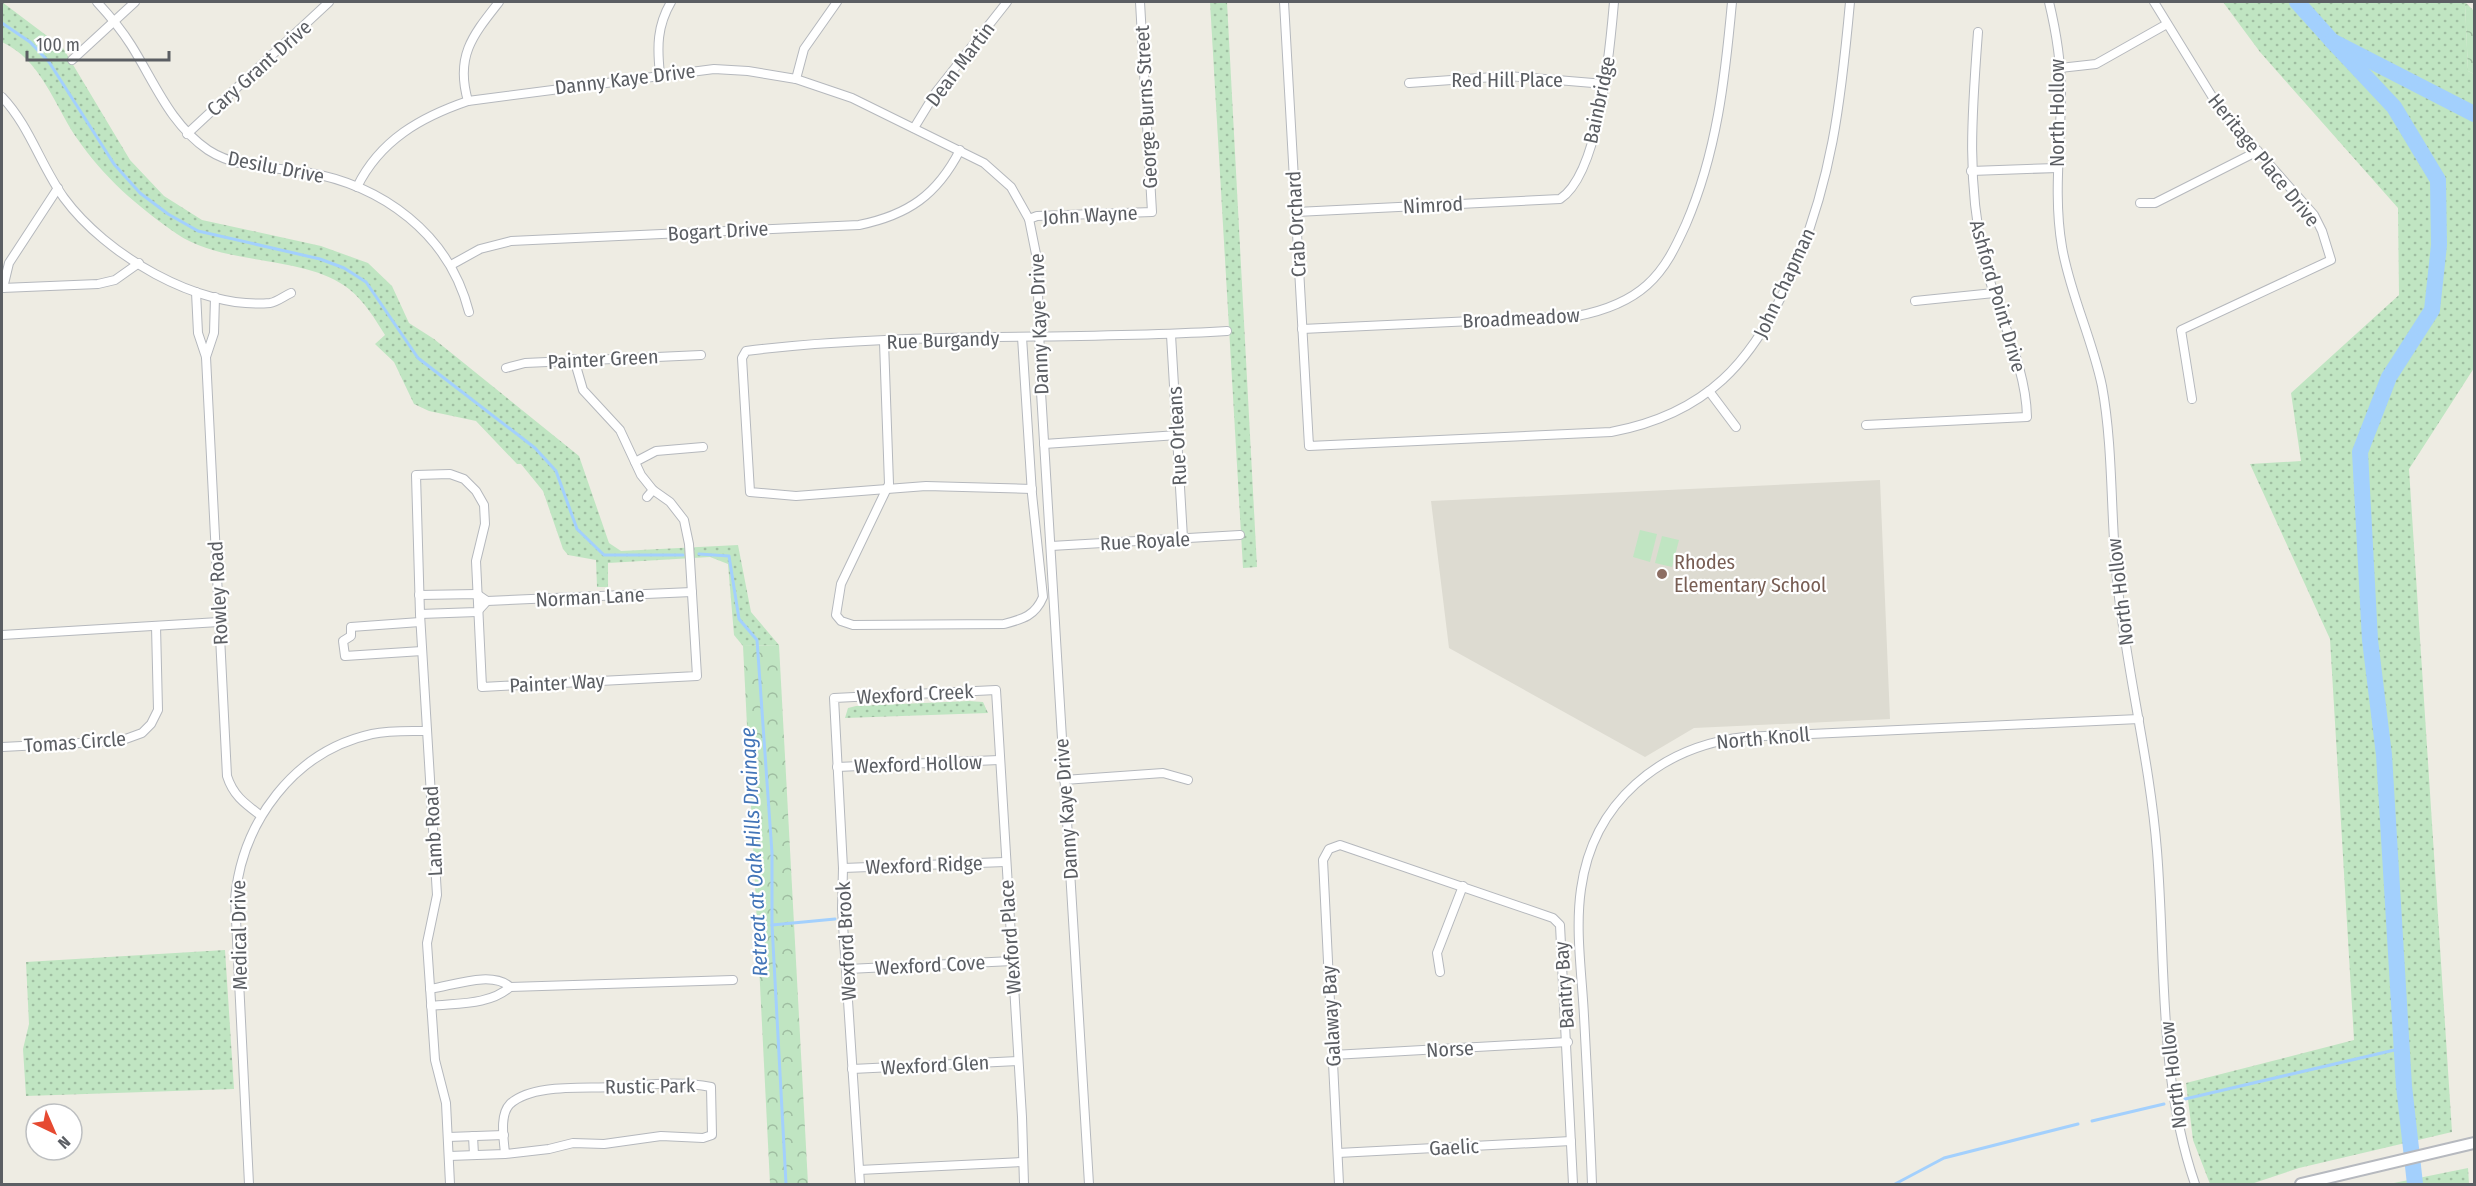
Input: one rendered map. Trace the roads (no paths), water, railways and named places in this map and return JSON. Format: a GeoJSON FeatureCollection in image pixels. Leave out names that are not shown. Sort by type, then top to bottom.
{"type":"FeatureCollection","features":[{"type":"Feature","properties":{"kind":"main road"},"geometry":{"type":"LineString","coordinates":[[2301,1185],[2475,1143]]}},
{"type":"Feature","properties":{"kind":"street","name":"Desilu Drive"},"geometry":{"type":"LineString","coordinates":[[97,2],[114,21],[163,102],[187,134],[211,152],[236,163],[315,174],[357,187],[403,212],[422,228],[451,265],[469,312]]}},
{"type":"Feature","properties":{"kind":"street"},"geometry":{"type":"LineString","coordinates":[[72,60],[135,2]]}},
{"type":"Feature","properties":{"kind":"street","name":"Cary Grant Drive"},"geometry":{"type":"LineString","coordinates":[[187,134],[329,2]]}},
{"type":"Feature","properties":{"kind":"street"},"geometry":{"type":"LineString","coordinates":[[468,100],[463,74],[468,48],[475,33],[499,2]]}},
{"type":"Feature","properties":{"kind":"street"},"geometry":{"type":"LineString","coordinates":[[660,74],[658,34],[662,17],[671,2]]}},
{"type":"Feature","properties":{"kind":"street"},"geometry":{"type":"LineString","coordinates":[[796,79],[804,49],[837,2]]}},
{"type":"Feature","properties":{"kind":"street","name":"Dean Martin"},"geometry":{"type":"LineString","coordinates":[[915,128],[936,92],[1007,2]]}},
{"type":"Feature","properties":{"kind":"street","name":"George Burns Street"},"geometry":{"type":"LineString","coordinates":[[1140,2],[1152,212]]}},
{"type":"Feature","properties":{"kind":"street","name":"Crab Orchard"},"geometry":{"type":"LineString","coordinates":[[1284,2],[1308,446]]}},
{"type":"Feature","properties":{"kind":"street","name":"Bainbridge"},"geometry":{"type":"LineString","coordinates":[[1568,194],[1587,153],[1605,84],[1614,2]]}},
{"type":"Feature","properties":{"kind":"street","name":"Broadmeadow"},"geometry":{"type":"LineString","coordinates":[[1302,328],[1577,316],[1605,310],[1639,292],[1657,275],[1672,255],[1707,169],[1720,111],[1732,2]]}},
{"type":"Feature","properties":{"kind":"street","name":"John Chapman"},"geometry":{"type":"LineString","coordinates":[[1308,446],[1611,432],[1656,421],[1710,391],[1738,367],[1765,331],[1812,225],[1829,169],[1836,133],[1850,2]]}},
{"type":"Feature","properties":{"kind":"street","name":"North Hollow"},"geometry":{"type":"LineString","coordinates":[[2049,2],[2060,68],[2057,168],[2062,247],[2095,356],[2105,407],[2118,592],[2157,850],[2170,1081],[2181,1141],[2195,1185]]}},
{"type":"Feature","properties":{"kind":"street","name":"Heritage Place Drive"},"geometry":{"type":"LineString","coordinates":[[2154,2],[2218,106],[2314,215],[2325,237],[2331,260],[2181,330],[2192,399]]}},
{"type":"Feature","properties":{"kind":"street"},"geometry":{"type":"LineString","coordinates":[[2060,68],[2096,64],[2167,24]]}},
{"type":"Feature","properties":{"kind":"street","name":"Ashford Point Drive"},"geometry":{"type":"LineString","coordinates":[[1866,425],[2027,417],[2025,391],[1980,243],[1971,171],[1971,124],[1978,32]]}},
{"type":"Feature","properties":{"kind":"street","name":"Danny Kaye Drive"},"geometry":{"type":"LineString","coordinates":[[357,187],[374,160],[403,131],[433,113],[468,100],[714,69],[748,71],[796,79],[852,98],[984,162],[1003,178],[1018,197],[1029,219],[1037,259],[1044,444],[1089,1185]]}},
{"type":"Feature","properties":{"kind":"street","name":"Red Hill Place"},"geometry":{"type":"LineString","coordinates":[[1409,83],[1508,76],[1605,84]]}},
{"type":"Feature","properties":{"kind":"street"},"geometry":{"type":"LineString","coordinates":[[2,97],[21,123],[58,188],[87,224],[138,263],[196,292],[215,297],[271,303],[291,293]]}},
{"type":"Feature","properties":{"kind":"street","name":"Bogart Drive"},"geometry":{"type":"LineString","coordinates":[[451,265],[480,249],[511,241],[873,222],[907,209],[934,189],[944,178],[960,150]]}},
{"type":"Feature","properties":{"kind":"street"},"geometry":{"type":"LineString","coordinates":[[2140,203],[2155,203],[2258,151]]}},
{"type":"Feature","properties":{"kind":"street"},"geometry":{"type":"LineString","coordinates":[[1971,171],[2057,168]]}},
{"type":"Feature","properties":{"kind":"street"},"geometry":{"type":"LineString","coordinates":[[58,188],[9,263],[2,288],[98,284],[116,280],[138,263]]}},
{"type":"Feature","properties":{"kind":"street","name":"Nimrod"},"geometry":{"type":"LineString","coordinates":[[1296,212],[1551,200],[1560,199],[1568,194]]}},
{"type":"Feature","properties":{"kind":"street","name":"John Wayne"},"geometry":{"type":"LineString","coordinates":[[1029,219],[1037,216],[1152,212]]}},
{"type":"Feature","properties":{"kind":"street","name":"Rowley Road"},"geometry":{"type":"LineString","coordinates":[[196,292],[198,333],[206,357],[227,776],[231,790],[238,799],[260,815]]}},
{"type":"Feature","properties":{"kind":"street"},"geometry":{"type":"LineString","coordinates":[[1915,301],[1994,293]]}},
{"type":"Feature","properties":{"kind":"street","name":"Rowley Road"},"geometry":{"type":"LineString","coordinates":[[206,357],[214,333],[215,297]]}},
{"type":"Feature","properties":{"kind":"street","name":"Rue Burgandy"},"geometry":{"type":"LineString","coordinates":[[886,491],[796,496],[750,492],[742,358],[746,351],[884,342],[1171,335],[1227,331]]}},
{"type":"Feature","properties":{"kind":"street","name":"Rue Orleans"},"geometry":{"type":"LineString","coordinates":[[1171,335],[1183,538]]}},
{"type":"Feature","properties":{"kind":"street"},"geometry":{"type":"LineString","coordinates":[[884,342],[889,484],[841,585],[836,615],[841,621],[853,625],[1004,624],[1027,618],[1039,607],[1043,597],[1032,489],[1022,337]]}},
{"type":"Feature","properties":{"kind":"street","name":"Painter Green"},"geometry":{"type":"LineString","coordinates":[[506,368],[525,363],[701,355]]}},
{"type":"Feature","properties":{"kind":"street","name":"Painter Way"},"geometry":{"type":"LineString","coordinates":[[416,476],[450,474],[464,479],[476,491],[484,505],[485,524],[476,561],[482,687],[697,676],[689,544],[684,520],[670,502],[653,490],[634,462],[620,430],[583,390],[574,360]]}},
{"type":"Feature","properties":{"kind":"street"},"geometry":{"type":"LineString","coordinates":[[1710,391],[1736,427]]}},
{"type":"Feature","properties":{"kind":"street"},"geometry":{"type":"LineString","coordinates":[[1044,444],[1178,435]]}},
{"type":"Feature","properties":{"kind":"street"},"geometry":{"type":"LineString","coordinates":[[634,462],[656,451],[703,447]]}},
{"type":"Feature","properties":{"kind":"street","name":"Lamb Road"},"geometry":{"type":"LineString","coordinates":[[416,476],[420,618],[437,895],[428,929],[430,989],[435,1060],[446,1103],[450,1185]]}},
{"type":"Feature","properties":{"kind":"street"},"geometry":{"type":"LineString","coordinates":[[1032,489],[1047,481]]}},
{"type":"Feature","properties":{"kind":"street"},"geometry":{"type":"LineString","coordinates":[[886,491],[926,486],[1032,489],[1047,494]]}},
{"type":"Feature","properties":{"kind":"street"},"geometry":{"type":"LineString","coordinates":[[647,497],[653,490]]}},
{"type":"Feature","properties":{"kind":"street","name":"Rue Royale"},"geometry":{"type":"LineString","coordinates":[[1051,546],[1240,536]]}},
{"type":"Feature","properties":{"kind":"street","name":"Norman Lane"},"geometry":{"type":"LineString","coordinates":[[487,601],[692,592]]}},
{"type":"Feature","properties":{"kind":"street"},"geometry":{"type":"LineString","coordinates":[[419,595],[477,594],[487,601],[477,612],[351,627],[351,636],[344,641],[345,656],[422,651]]}},
{"type":"Feature","properties":{"kind":"street"},"geometry":{"type":"LineString","coordinates":[[2,634],[219,622]]}},
{"type":"Feature","properties":{"kind":"street","name":"Tomas Circle"},"geometry":{"type":"LineString","coordinates":[[2,747],[120,741],[142,733],[151,724],[158,710],[156,626]]}},
{"type":"Feature","properties":{"kind":"street","name":"Wexford Creek"},"geometry":{"type":"LineString","coordinates":[[834,698],[996,690]]}},
{"type":"Feature","properties":{"kind":"street","name":"Wexford Place"},"geometry":{"type":"LineString","coordinates":[[996,690],[1024,1185]]}},
{"type":"Feature","properties":{"kind":"street","name":"Wexford Brook"},"geometry":{"type":"LineString","coordinates":[[834,698],[843,909],[860,1185]]}},
{"type":"Feature","properties":{"kind":"street","name":"North Knoll"},"geometry":{"type":"LineString","coordinates":[[1592,1185],[1580,936],[1581,890],[1591,848],[1607,817],[1646,774],[1694,747],[1744,736],[2139,719]]}},
{"type":"Feature","properties":{"kind":"street","name":"Medical Drive"},"geometry":{"type":"LineString","coordinates":[[249,1185],[235,899],[237,873],[243,852],[260,815],[292,778],[337,747],[372,734],[427,730]]}},
{"type":"Feature","properties":{"kind":"street","name":"Wexford Hollow"},"geometry":{"type":"LineString","coordinates":[[837,767],[999,760]]}},
{"type":"Feature","properties":{"kind":"street"},"geometry":{"type":"LineString","coordinates":[[1064,780],[1164,773],[1188,780]]}},
{"type":"Feature","properties":{"kind":"street","name":"Bantry Bay"},"geometry":{"type":"LineString","coordinates":[[1329,849],[1346,846],[1552,918],[1560,925],[1568,1042],[1573,1185]]}},
{"type":"Feature","properties":{"kind":"street","name":"Galaway Bay"},"geometry":{"type":"LineString","coordinates":[[1329,849],[1323,860],[1339,1185]]}},
{"type":"Feature","properties":{"kind":"street","name":"Wexford Ridge"},"geometry":{"type":"LineString","coordinates":[[843,868],[1005,862]]}},
{"type":"Feature","properties":{"kind":"street"},"geometry":{"type":"LineString","coordinates":[[1440,972],[1437,953],[1463,886]]}},
{"type":"Feature","properties":{"kind":"street","name":"Wexford Cove"},"geometry":{"type":"LineString","coordinates":[[848,969],[1012,961]]}},
{"type":"Feature","properties":{"kind":"street"},"geometry":{"type":"LineString","coordinates":[[430,989],[489,979],[505,982],[510,987]]}},
{"type":"Feature","properties":{"kind":"street"},"geometry":{"type":"LineString","coordinates":[[431,1006],[489,999],[501,995],[510,987],[733,980]]}},
{"type":"Feature","properties":{"kind":"street","name":"Norse"},"geometry":{"type":"LineString","coordinates":[[1333,1055],[1568,1042]]}},
{"type":"Feature","properties":{"kind":"street","name":"Wexford Glen"},"geometry":{"type":"LineString","coordinates":[[852,1069],[1018,1061]]}},
{"type":"Feature","properties":{"kind":"street","name":"Rustic Park"},"geometry":{"type":"LineString","coordinates":[[448,1156],[505,1154],[549,1149],[573,1143],[625,1143],[661,1136],[704,1138],[712,1135],[711,1087],[663,1082],[550,1090],[511,1104],[505,1112],[505,1154]]}},
{"type":"Feature","properties":{"kind":"street"},"geometry":{"type":"LineString","coordinates":[[448,1137],[504,1135]]}},
{"type":"Feature","properties":{"kind":"street"},"geometry":{"type":"LineString","coordinates":[[473,1136],[474,1155]]}},
{"type":"Feature","properties":{"kind":"street","name":"Gaelic"},"geometry":{"type":"LineString","coordinates":[[1338,1153],[1571,1141]]}},
{"type":"Feature","properties":{"kind":"street"},"geometry":{"type":"LineString","coordinates":[[859,1170],[1023,1162]]}},
{"type":"Feature","properties":{"kind":"waterway"},"geometry":{"type":"LineString","coordinates":[[2297,2],[2332,41],[2474,114]]}},
{"type":"Feature","properties":{"kind":"waterway"},"geometry":{"type":"LineString","coordinates":[[2,23],[30,42],[49,62],[114,164],[140,193],[168,214],[198,231],[320,259],[344,268],[366,282],[418,358],[535,448],[556,471],[577,529],[604,555],[683,555]]}},
{"type":"Feature","properties":{"kind":"waterway"},"geometry":{"type":"LineString","coordinates":[[2332,41],[2394,107],[2438,180],[2439,245],[2432,310],[2389,377],[2360,452],[2370,640],[2384,755],[2404,1086],[2415,1184]]}},
{"type":"Feature","properties":{"kind":"waterway","name":"Retreat at Oak Hills Drainage"},"geometry":{"type":"LineString","coordinates":[[699,554],[729,556],[739,619],[757,640],[772,853],[772,925],[786,1184]]}},
{"type":"Feature","properties":{"kind":"waterway"},"geometry":{"type":"LineString","coordinates":[[772,925],[835,919]]}},
{"type":"Feature","properties":{"kind":"waterway"},"geometry":{"type":"LineString","coordinates":[[2185,1099],[2403,1048]]}},
{"type":"Feature","properties":{"kind":"waterway"},"geometry":{"type":"LineString","coordinates":[[2092,1121],[2164,1104]]}},
{"type":"Feature","properties":{"kind":"waterway"},"geometry":{"type":"LineString","coordinates":[[1895,1184],[1944,1158],[2078,1124]]}},
{"type":"Feature","properties":{"kind":"place","name":"Rhodes Elementary School"},"geometry":{"type":"Point","coordinates":[1662,574]}}]}
